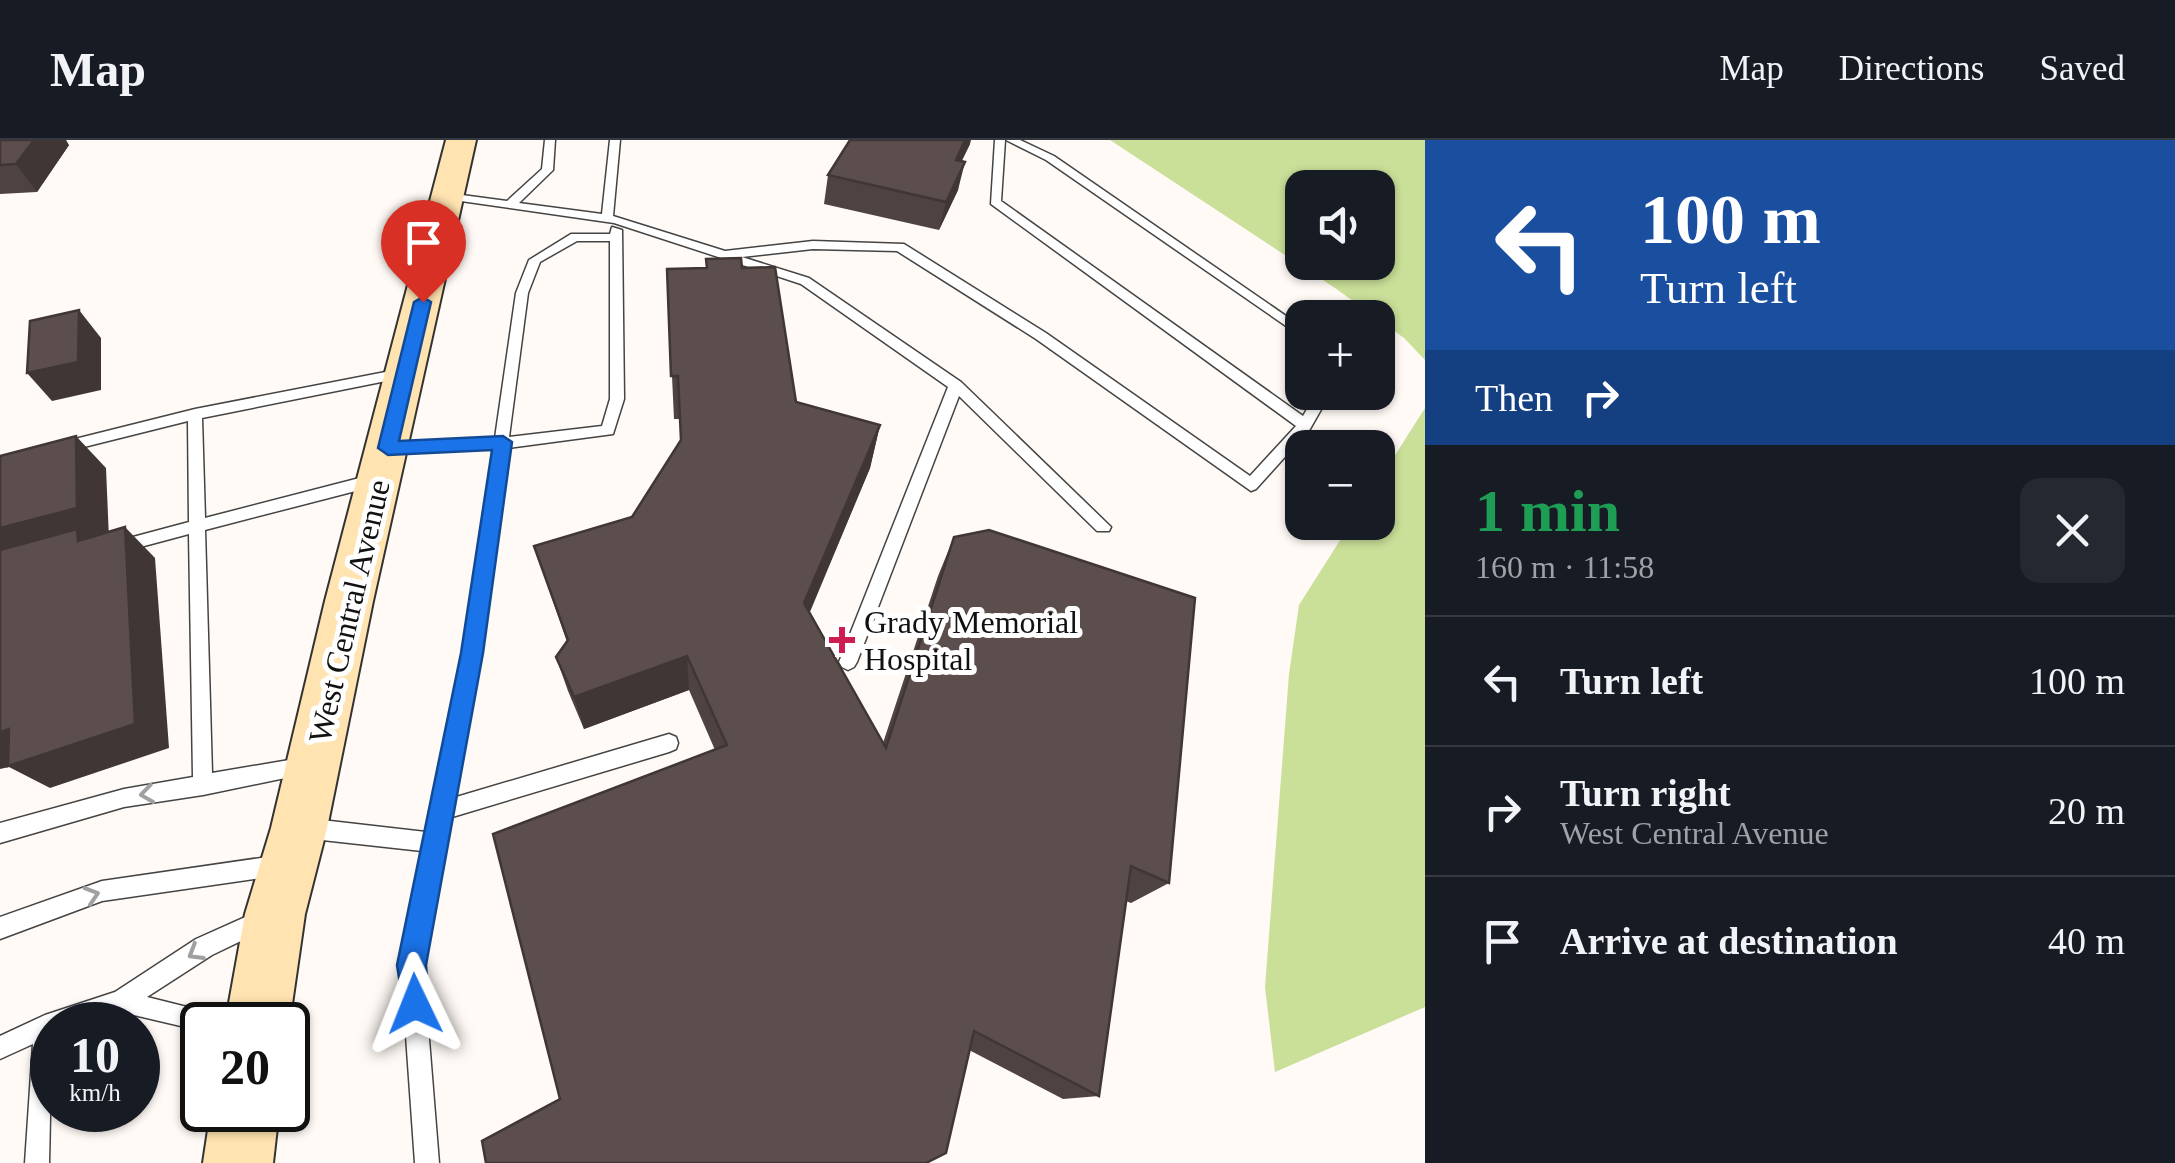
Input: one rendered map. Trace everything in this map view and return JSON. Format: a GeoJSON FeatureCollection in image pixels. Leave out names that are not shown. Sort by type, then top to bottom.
{"type":"FeatureCollection","features":[{"type":"Feature","properties":{"kind":"main road","name":"West Central Avenue"},"geometry":{"type":"LineString","coordinates":[[261,1002],[275,914],[461,140]]}},
{"type":"Feature","properties":{"kind":"main road"},"geometry":{"type":"LineString","coordinates":[[238,1163],[242,1132]]}},
{"type":"Feature","properties":{"kind":"lane"},"geometry":{"type":"LineString","coordinates":[[510,205],[546,170],[550,140]]}},
{"type":"Feature","properties":{"kind":"lane"},"geometry":{"type":"LineString","coordinates":[[108,550],[197,526],[384,464],[503,442],[608,430],[617,399],[616,238],[612,219],[615,140]]}},
{"type":"Feature","properties":{"kind":"lane"},"geometry":{"type":"LineString","coordinates":[[1000,140],[995,202],[1305,425]]}},
{"type":"Feature","properties":{"kind":"lane"},"geometry":{"type":"LineString","coordinates":[[1010,140],[1050,158],[1285,321]]}},
{"type":"Feature","properties":{"kind":"lane"},"geometry":{"type":"LineString","coordinates":[[448,196],[612,219],[805,281],[956,385],[1103,527]]}},
{"type":"Feature","properties":{"kind":"lane"},"geometry":{"type":"LineString","coordinates":[[427,1163],[412,965],[472,653],[522,292],[535,260],[575,237],[616,238]]}},
{"type":"Feature","properties":{"kind":"lane"},"geometry":{"type":"LineString","coordinates":[[724,255],[813,245],[900,247],[1041,336],[1251,486],[1314,410]]}},
{"type":"Feature","properties":{"kind":"lane"},"geometry":{"type":"LineString","coordinates":[[36,454],[195,414],[406,373]]}},
{"type":"Feature","properties":{"kind":"lane"},"geometry":{"type":"LineString","coordinates":[[848,662],[956,385]]}},
{"type":"Feature","properties":{"kind":"lane"},"geometry":{"type":"LineString","coordinates":[[195,414],[203,786]]}},
{"type":"Feature","properties":{"kind":"lane"},"geometry":{"type":"LineString","coordinates":[[441,810],[669,743]]}},
{"type":"Feature","properties":{"kind":"lane"},"geometry":{"type":"LineString","coordinates":[[0,833],[124,798],[312,766]]}},
{"type":"Feature","properties":{"kind":"lane"},"geometry":{"type":"LineString","coordinates":[[0,928],[102,891],[293,846],[434,843]]}},
{"type":"Feature","properties":{"kind":"lane"},"geometry":{"type":"LineString","coordinates":[[118,1002],[204,947],[275,914]]}},
{"type":"Feature","properties":{"kind":"lane"},"geometry":{"type":"LineString","coordinates":[[121,1001],[180,1016]]}},
{"type":"Feature","properties":{"kind":"lane"},"geometry":{"type":"LineString","coordinates":[[0,1048],[30,1033]]}},
{"type":"Feature","properties":{"kind":"lane"},"geometry":{"type":"LineString","coordinates":[[37,1163],[39,1132]]}},
{"type":"Feature","properties":{"kind":"green space"},"geometry":{"type":"Polygon","coordinates":[[[1110,140],[1425,140],[1425,360],[1395,331],[1395,300],[1352,300],[1323,280],[1395,280],[1395,170],[1285,170],[1285,255],[1110,140]]]}},
{"type":"Feature","properties":{"kind":"green space"},"geometry":{"type":"Polygon","coordinates":[[[1425,408],[1425,1007],[1275,1072],[1265,987],[1289,674],[1299,605],[1340,540],[1395,540],[1395,455],[1425,408]]]}},
{"type":"Feature","properties":{"kind":"building"},"geometry":{"type":"Polygon","coordinates":[[[0,140],[34,140],[16,164],[0,165],[0,140]]]}},
{"type":"Feature","properties":{"kind":"building"},"geometry":{"type":"Polygon","coordinates":[[[850,140],[965,140],[956,160],[965,162],[946,202],[828,175],[850,140]]]}},
{"type":"Feature","properties":{"kind":"building"},"geometry":{"type":"Polygon","coordinates":[[[741,258],[742,268],[775,267],[796,402],[880,425],[804,603],[886,748],[954,537],[989,530],[1195,598],[1169,883],[1131,866],[1099,1096],[974,1031],[946,1153],[926,1163],[486,1163],[482,1141],[560,1099],[493,834],[727,745],[687,656],[574,697],[556,657],[568,640],[534,546],[632,517],[681,440],[678,376],[671,376],[667,269],[707,268],[706,259],[741,258]]]}},
{"type":"Feature","properties":{"kind":"building"},"geometry":{"type":"Polygon","coordinates":[[[79,310],[78,362],[27,373],[30,321],[79,310]]]}},
{"type":"Feature","properties":{"kind":"building"},"geometry":{"type":"Polygon","coordinates":[[[76,436],[77,508],[0,528],[0,456],[76,436]]]}},
{"type":"Feature","properties":{"kind":"building"},"geometry":{"type":"Polygon","coordinates":[[[125,527],[135,724],[8,766],[9,729],[0,732],[0,550],[77,529],[78,541],[125,527]]]}},
{"type":"Feature","properties":{"kind":"place","name":"Grady Memorial Hospital"},"geometry":{"type":"Point","coordinates":[842,640]}},
{"type":"Feature","properties":{"kind":"route"},"geometry":{"type":"LineString","coordinates":[[415,1004],[412,965],[472,653],[503,442],[388,448],[423,302]]}}]}
